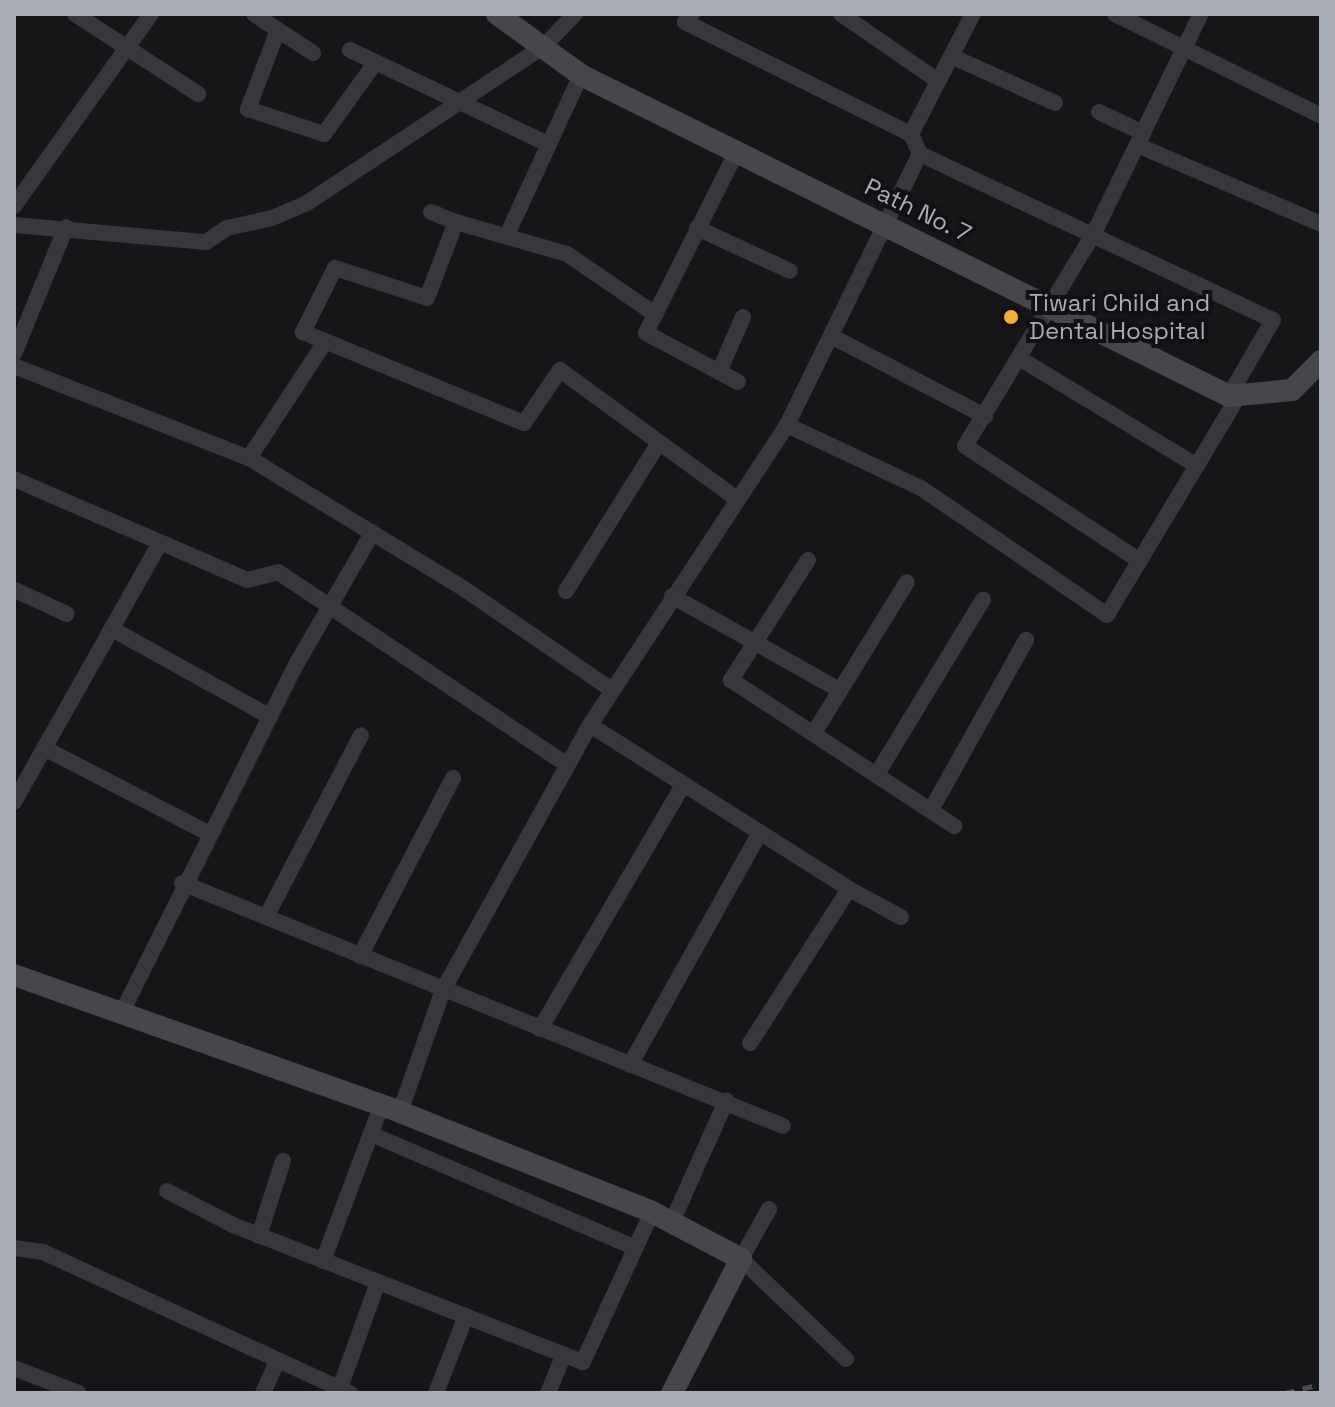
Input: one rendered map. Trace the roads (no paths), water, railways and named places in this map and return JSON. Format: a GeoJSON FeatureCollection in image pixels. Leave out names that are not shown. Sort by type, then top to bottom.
{"type":"FeatureCollection","features":[{"type":"Feature","properties":{"kind":"street"},"geometry":{"type":"LineString","coordinates":[[75,14],[198,94]]}},
{"type":"Feature","properties":{"kind":"street"},"geometry":{"type":"LineString","coordinates":[[14,206],[151,14]]}},
{"type":"Feature","properties":{"kind":"street"},"geometry":{"type":"LineString","coordinates":[[254,14],[313,53]]}},
{"type":"Feature","properties":{"kind":"street","name":"Path No. 7"},"geometry":{"type":"LineString","coordinates":[[497,14],[581,75],[735,155],[884,220],[1234,396]]}},
{"type":"Feature","properties":{"kind":"street"},"geometry":{"type":"LineString","coordinates":[[14,225],[66,227],[206,242],[227,228],[307,203],[543,47],[575,14]]}},
{"type":"Feature","properties":{"kind":"street"},"geometry":{"type":"LineString","coordinates":[[692,14],[685,22],[911,134],[920,154],[1273,320],[1197,466],[1107,615],[921,488],[787,425]]}},
{"type":"Feature","properties":{"kind":"street"},"geometry":{"type":"LineString","coordinates":[[841,14],[938,81]]}},
{"type":"Feature","properties":{"kind":"street"},"geometry":{"type":"LineString","coordinates":[[911,134],[973,14]]}},
{"type":"Feature","properties":{"kind":"street"},"geometry":{"type":"LineString","coordinates":[[1115,14],[1321,116]]}},
{"type":"Feature","properties":{"kind":"street"},"geometry":{"type":"LineString","coordinates":[[1140,561],[965,446],[1019,358],[1047,304],[1093,235],[1201,14]]}},
{"type":"Feature","properties":{"kind":"street"},"geometry":{"type":"LineString","coordinates":[[278,30],[246,107],[321,134],[375,63]]}},
{"type":"Feature","properties":{"kind":"street"},"geometry":{"type":"LineString","coordinates":[[350,50],[462,100],[546,143]]}},
{"type":"Feature","properties":{"kind":"street"},"geometry":{"type":"LineString","coordinates":[[951,56],[1055,103]]}},
{"type":"Feature","properties":{"kind":"street"},"geometry":{"type":"LineString","coordinates":[[507,235],[546,143],[581,75]]}},
{"type":"Feature","properties":{"kind":"street"},"geometry":{"type":"LineString","coordinates":[[1099,112],[1140,139],[1321,224]]}},
{"type":"Feature","properties":{"kind":"street"},"geometry":{"type":"LineString","coordinates":[[323,1261],[371,1134],[390,1110],[443,990],[590,725],[787,425],[884,220],[920,154]]}},
{"type":"Feature","properties":{"kind":"street"},"geometry":{"type":"LineString","coordinates":[[735,155],[646,333],[738,382]]}},
{"type":"Feature","properties":{"kind":"street"},"geometry":{"type":"LineString","coordinates":[[431,212],[567,254],[655,314]]}},
{"type":"Feature","properties":{"kind":"street"},"geometry":{"type":"LineString","coordinates":[[456,222],[427,298],[335,268],[303,332],[323,345],[524,423],[560,370],[737,499]]}},
{"type":"Feature","properties":{"kind":"street"},"geometry":{"type":"LineString","coordinates":[[14,354],[66,227]]}},
{"type":"Feature","properties":{"kind":"street"},"geometry":{"type":"LineString","coordinates":[[697,228],[790,271]]}},
{"type":"Feature","properties":{"kind":"street"},"geometry":{"type":"LineString","coordinates":[[719,372],[743,317]]}},
{"type":"Feature","properties":{"kind":"street"},"geometry":{"type":"LineString","coordinates":[[831,336],[985,416]]}},
{"type":"Feature","properties":{"kind":"street"},"geometry":{"type":"LineString","coordinates":[[249,458],[323,345]]}},
{"type":"Feature","properties":{"kind":"street"},"geometry":{"type":"LineString","coordinates":[[1019,358],[1197,466]]}},
{"type":"Feature","properties":{"kind":"street"},"geometry":{"type":"LineString","coordinates":[[1234,396],[1292,390],[1321,361]]}},
{"type":"Feature","properties":{"kind":"street"},"geometry":{"type":"LineString","coordinates":[[14,366],[249,458],[373,532],[612,690]]}},
{"type":"Feature","properties":{"kind":"street"},"geometry":{"type":"LineString","coordinates":[[566,591],[659,443]]}},
{"type":"Feature","properties":{"kind":"street"},"geometry":{"type":"LineString","coordinates":[[14,479],[159,545],[247,580],[278,572],[327,608],[567,765]]}},
{"type":"Feature","properties":{"kind":"street"},"geometry":{"type":"LineString","coordinates":[[122,1012],[182,883],[269,716],[327,608],[373,532]]}},
{"type":"Feature","properties":{"kind":"street"},"geometry":{"type":"LineString","coordinates":[[14,802],[159,545]]}},
{"type":"Feature","properties":{"kind":"street"},"geometry":{"type":"LineString","coordinates":[[808,560],[731,680],[954,826]]}},
{"type":"Feature","properties":{"kind":"street"},"geometry":{"type":"LineString","coordinates":[[814,733],[838,689],[907,582]]}},
{"type":"Feature","properties":{"kind":"street"},"geometry":{"type":"LineString","coordinates":[[14,591],[67,614]]}},
{"type":"Feature","properties":{"kind":"street"},"geometry":{"type":"LineString","coordinates":[[672,596],[838,689]]}},
{"type":"Feature","properties":{"kind":"street"},"geometry":{"type":"LineString","coordinates":[[877,774],[983,600]]}},
{"type":"Feature","properties":{"kind":"street"},"geometry":{"type":"LineString","coordinates":[[112,629],[269,716]]}},
{"type":"Feature","properties":{"kind":"street"},"geometry":{"type":"LineString","coordinates":[[931,810],[1026,640]]}},
{"type":"Feature","properties":{"kind":"street"},"geometry":{"type":"LineString","coordinates":[[590,725],[849,889],[901,917]]}},
{"type":"Feature","properties":{"kind":"street"},"geometry":{"type":"LineString","coordinates":[[266,917],[361,735]]}},
{"type":"Feature","properties":{"kind":"street"},"geometry":{"type":"LineString","coordinates":[[44,748],[208,833]]}},
{"type":"Feature","properties":{"kind":"street"},"geometry":{"type":"LineString","coordinates":[[360,956],[453,778]]}},
{"type":"Feature","properties":{"kind":"street"},"geometry":{"type":"LineString","coordinates":[[540,1029],[684,784]]}},
{"type":"Feature","properties":{"kind":"street"},"geometry":{"type":"LineString","coordinates":[[630,1065],[760,832]]}},
{"type":"Feature","properties":{"kind":"street"},"geometry":{"type":"LineString","coordinates":[[182,883],[783,1126]]}},
{"type":"Feature","properties":{"kind":"street"},"geometry":{"type":"LineString","coordinates":[[750,1043],[849,889]]}},
{"type":"Feature","properties":{"kind":"street"},"geometry":{"type":"LineString","coordinates":[[14,975],[390,1110],[662,1217],[741,1259],[846,1359]]}},
{"type":"Feature","properties":{"kind":"street"},"geometry":{"type":"LineString","coordinates":[[167,1191],[259,1236],[583,1362],[634,1247],[662,1217],[726,1101]]}},
{"type":"Feature","properties":{"kind":"street"},"geometry":{"type":"LineString","coordinates":[[371,1134],[634,1247]]}},
{"type":"Feature","properties":{"kind":"street"},"geometry":{"type":"LineString","coordinates":[[259,1236],[283,1161]]}},
{"type":"Feature","properties":{"kind":"street"},"geometry":{"type":"LineString","coordinates":[[672,1393],[769,1209]]}},
{"type":"Feature","properties":{"kind":"street"},"geometry":{"type":"LineString","coordinates":[[14,1248],[43,1252],[345,1391],[378,1282]]}},
{"type":"Feature","properties":{"kind":"street"},"geometry":{"type":"LineString","coordinates":[[436,1393],[466,1316]]}},
{"type":"Feature","properties":{"kind":"street"},"geometry":{"type":"LineString","coordinates":[[548,1393],[564,1354]]}},
{"type":"Feature","properties":{"kind":"street"},"geometry":{"type":"LineString","coordinates":[[263,1393],[278,1360]]}},
{"type":"Feature","properties":{"kind":"street"},"geometry":{"type":"LineString","coordinates":[[14,1368],[78,1393]]}},
{"type":"Feature","properties":{"kind":"railway"},"geometry":{"type":"LineString","coordinates":[[1285,1393],[1321,1384]]}},
{"type":"Feature","properties":{"kind":"place","name":"Tiwari Child and Dental Hospital"},"geometry":{"type":"Point","coordinates":[1011,317]}}]}
